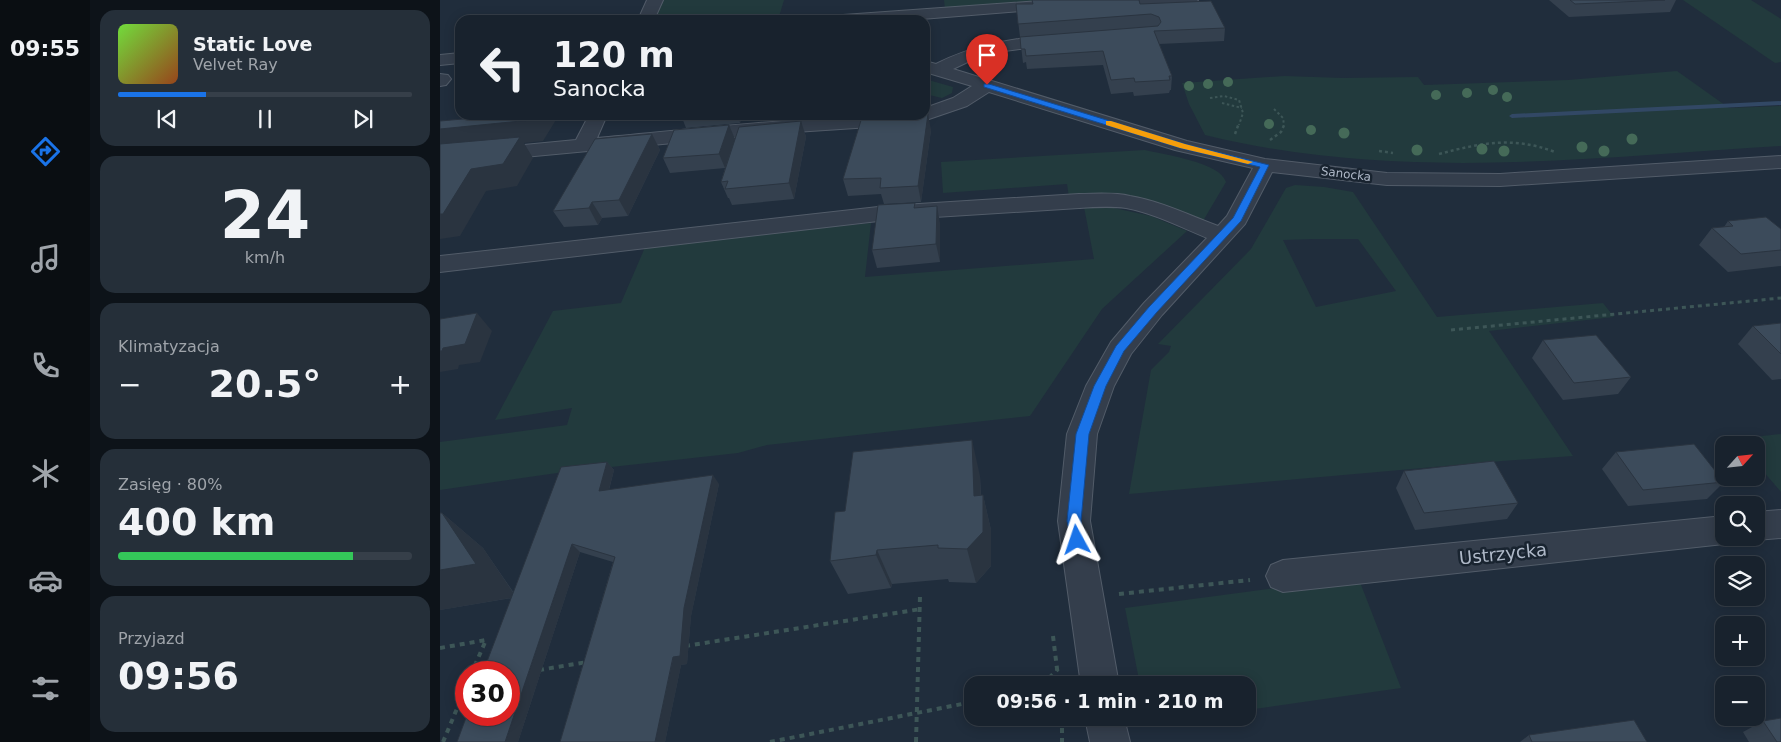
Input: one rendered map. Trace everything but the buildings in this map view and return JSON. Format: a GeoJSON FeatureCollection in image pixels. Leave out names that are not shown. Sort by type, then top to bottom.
{"type":"FeatureCollection","features":[{"type":"Feature","properties":{"kind":"street"},"geometry":{"type":"LineString","coordinates":[[648,15],[655,0]]}},
{"type":"Feature","properties":{"kind":"street"},"geometry":{"type":"LineString","coordinates":[[1084,4],[1190,0]]}},
{"type":"Feature","properties":{"kind":"street"},"geometry":{"type":"LineString","coordinates":[[912,15],[1065,4]]}},
{"type":"Feature","properties":{"kind":"street"},"geometry":{"type":"LineString","coordinates":[[931,68],[967,54],[998,46],[1073,39]]}},
{"type":"Feature","properties":{"kind":"street"},"geometry":{"type":"LineString","coordinates":[[440,60],[455,58]]}},
{"type":"Feature","properties":{"kind":"street","name":"Sanocka"},"geometry":{"type":"LineString","coordinates":[[931,68],[1182,146],[1266,148],[1387,179],[1500,180],[1781,162]]}},
{"type":"Feature","properties":{"kind":"street"},"geometry":{"type":"LineString","coordinates":[[930,113],[960,102],[987,85]]}},
{"type":"Feature","properties":{"kind":"street"},"geometry":{"type":"LineString","coordinates":[[584,144],[596,120]]}},
{"type":"Feature","properties":{"kind":"street"},"geometry":{"type":"LineString","coordinates":[[440,159],[781,121],[841,120]]}},
{"type":"Feature","properties":{"kind":"street"},"geometry":{"type":"LineString","coordinates":[[1098,676],[1074,521],[1082,434],[1097,394],[1120,349],[1153,309],[1224,236],[1237,219],[1266,148]]}},
{"type":"Feature","properties":{"kind":"street"},"geometry":{"type":"LineString","coordinates":[[440,264],[887,213],[1078,201],[1111,200],[1129,202],[1154,209],[1224,236]]}},
{"type":"Feature","properties":{"kind":"street"},"geometry":{"type":"LineString","coordinates":[[1765,525],[1781,524]]}},
{"type":"Feature","properties":{"kind":"street","name":"Ustrzycka"},"geometry":{"type":"LineString","coordinates":[[1283,576],[1715,531]]}},
{"type":"Feature","properties":{"kind":"street"},"geometry":{"type":"LineString","coordinates":[[1107,726],[1110,742]]}},
{"type":"Feature","properties":{"kind":"path"},"geometry":{"type":"LineString","coordinates":[[1210,98],[1224,96],[1239,100],[1242,118],[1235,135]]}},
{"type":"Feature","properties":{"kind":"path"},"geometry":{"type":"LineString","coordinates":[[1222,103],[1242,109]]}},
{"type":"Feature","properties":{"kind":"path"},"geometry":{"type":"LineString","coordinates":[[1266,148],[1281,132],[1285,123],[1283,118],[1274,109]]}},
{"type":"Feature","properties":{"kind":"path"},"geometry":{"type":"LineString","coordinates":[[1229,138],[1241,135]]}},
{"type":"Feature","properties":{"kind":"path"},"geometry":{"type":"LineString","coordinates":[[1433,154],[1479,143],[1506,140],[1536,145],[1557,153]]}},
{"type":"Feature","properties":{"kind":"path"},"geometry":{"type":"LineString","coordinates":[[1266,148],[1280,141]]}},
{"type":"Feature","properties":{"kind":"path"},"geometry":{"type":"LineString","coordinates":[[1376,151],[1399,153]]}},
{"type":"Feature","properties":{"kind":"path"},"geometry":{"type":"LineString","coordinates":[[1451,330],[1781,298]]}},
{"type":"Feature","properties":{"kind":"path"},"geometry":{"type":"LineString","coordinates":[[1085,598],[1283,576]]}},
{"type":"Feature","properties":{"kind":"path"},"geometry":{"type":"LineString","coordinates":[[916,742],[920,596]]}},
{"type":"Feature","properties":{"kind":"path"},"geometry":{"type":"LineString","coordinates":[[675,648],[921,609]]}},
{"type":"Feature","properties":{"kind":"path"},"geometry":{"type":"LineString","coordinates":[[440,648],[486,640],[477,661]]}},
{"type":"Feature","properties":{"kind":"path"},"geometry":{"type":"LineString","coordinates":[[535,670],[588,662]]}},
{"type":"Feature","properties":{"kind":"path"},"geometry":{"type":"LineString","coordinates":[[1050,676],[1057,669]]}},
{"type":"Feature","properties":{"kind":"path"},"geometry":{"type":"LineString","coordinates":[[770,742],[964,703]]}},
{"type":"Feature","properties":{"kind":"path"},"geometry":{"type":"LineString","coordinates":[[444,742],[455,714]]}},
{"type":"Feature","properties":{"kind":"path"},"geometry":{"type":"LineString","coordinates":[[1062,726],[1062,742]]}},
{"type":"Feature","properties":{"kind":"green space"},"geometry":{"type":"Polygon","coordinates":[[[658,0],[784,0],[780,15],[653,15],[658,0]]]}},
{"type":"Feature","properties":{"kind":"green space"},"geometry":{"type":"Polygon","coordinates":[[[944,0],[1114,0],[945,9],[944,0]]]}},
{"type":"Feature","properties":{"kind":"green space"},"geometry":{"type":"Polygon","coordinates":[[[1683,0],[1751,0],[1781,19],[1781,62],[1775,63],[1683,0]]]}},
{"type":"Feature","properties":{"kind":"green space"},"geometry":{"type":"Polygon","coordinates":[[[1677,71],[1729,108],[1781,106],[1781,146],[1492,163],[1420,162],[1349,158],[1277,149],[1205,135],[1189,104],[1182,83],[1284,76],[1343,78],[1418,77],[1424,85],[1568,80],[1677,71]]]}},
{"type":"Feature","properties":{"kind":"green space"},"geometry":{"type":"Polygon","coordinates":[[[930,80],[953,87],[952,93],[942,98],[930,95],[930,80]]]}},
{"type":"Feature","properties":{"kind":"green space"},"geometry":{"type":"Polygon","coordinates":[[[1145,150],[1191,160],[1214,169],[1222,175],[1226,182],[1203,221],[1069,197],[1067,184],[943,193],[941,162],[1145,150]]]}},
{"type":"Feature","properties":{"kind":"green space"},"geometry":{"type":"Polygon","coordinates":[[[1295,185],[1353,192],[1437,317],[1603,303],[1614,317],[1489,331],[1573,456],[1129,494],[1151,370],[1169,352],[1171,346],[1158,344],[1251,249],[1286,188],[1295,185]],[[1358,239],[1283,240],[1316,307],[1396,291],[1358,239]]]}},
{"type":"Feature","properties":{"kind":"green space"},"geometry":{"type":"Polygon","coordinates":[[[1084,207],[1114,208],[1151,216],[1187,231],[1102,309],[1030,416],[767,445],[738,453],[557,473],[440,490],[440,442],[567,425],[572,408],[495,420],[553,311],[621,303],[646,245],[871,223],[865,277],[1094,259],[1084,207]]]}},
{"type":"Feature","properties":{"kind":"green space"},"geometry":{"type":"Polygon","coordinates":[[[1781,434],[1781,492],[1765,473],[1765,436],[1763,436],[1781,434]]]}},
{"type":"Feature","properties":{"kind":"green space"},"geometry":{"type":"Polygon","coordinates":[[[1358,577],[1401,688],[1256,709],[1256,676],[1138,676],[1125,608],[1358,577]]]}},
{"type":"Feature","properties":{"kind":"waterway"},"geometry":{"type":"LineString","coordinates":[[1512,116],[1781,103]]}},
{"type":"Feature","properties":{"kind":"slow traffic"},"geometry":{"type":"LineString","coordinates":[[1109,123],[1182,146],[1248,162]]}},
{"type":"Feature","properties":{"kind":"route"},"geometry":{"type":"LineString","coordinates":[[987,85],[1182,146],[1264,165],[1237,219],[1224,236],[1153,309],[1120,349],[1100,386],[1082,434],[1074,521],[1077,540]]}}]}
